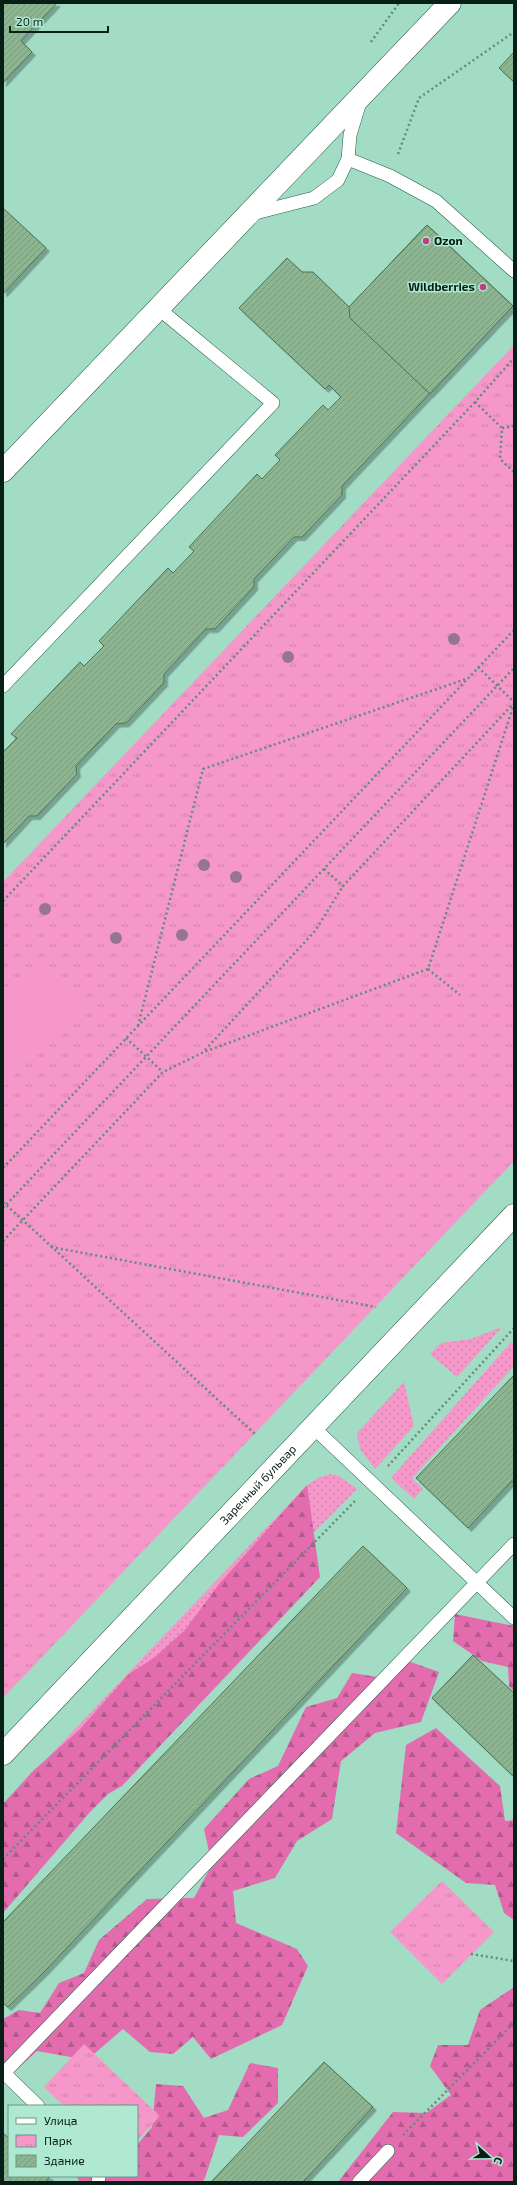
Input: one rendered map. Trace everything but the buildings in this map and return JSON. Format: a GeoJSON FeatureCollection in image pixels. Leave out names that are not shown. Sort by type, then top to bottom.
{"type":"FeatureCollection","features":[{"type":"Feature","properties":{"kind":"street"},"geometry":{"type":"LineString","coordinates":[[3,470],[450,3]]}},
{"type":"Feature","properties":{"kind":"street","name":"Заречный бульвар"},"geometry":{"type":"LineString","coordinates":[[3,1754],[514,1215]]}},
{"type":"Feature","properties":{"kind":"lane"},"geometry":{"type":"LineString","coordinates":[[246,216],[314,198],[338,180],[348,160],[350,135],[362,94]]}},
{"type":"Feature","properties":{"kind":"lane"},"geometry":{"type":"LineString","coordinates":[[348,160],[390,176],[436,201],[514,272]]}},
{"type":"Feature","properties":{"kind":"lane"},"geometry":{"type":"LineString","coordinates":[[3,686],[273,403],[158,308]]}},
{"type":"Feature","properties":{"kind":"lane"},"geometry":{"type":"LineString","coordinates":[[313,1427],[371,1484],[514,1618]]}},
{"type":"Feature","properties":{"kind":"lane"},"geometry":{"type":"LineString","coordinates":[[37,2105],[4,2072],[514,1544]]}},
{"type":"Feature","properties":{"kind":"lane"},"geometry":{"type":"LineString","coordinates":[[359,2182],[388,2151]]}},
{"type":"Feature","properties":{"kind":"path"},"geometry":{"type":"LineString","coordinates":[[369,45],[399,3]]}},
{"type":"Feature","properties":{"kind":"path"},"geometry":{"type":"LineString","coordinates":[[390,176],[419,98],[514,32]]}},
{"type":"Feature","properties":{"kind":"path"},"geometry":{"type":"LineString","coordinates":[[3,901],[476,402],[514,358]]}},
{"type":"Feature","properties":{"kind":"path"},"geometry":{"type":"LineString","coordinates":[[476,402],[502,428],[500,459],[514,472]]}},
{"type":"Feature","properties":{"kind":"path"},"geometry":{"type":"LineString","coordinates":[[502,428],[514,426]]}},
{"type":"Feature","properties":{"kind":"path"},"geometry":{"type":"LineString","coordinates":[[3,1168],[514,630]]}},
{"type":"Feature","properties":{"kind":"path"},"geometry":{"type":"LineString","coordinates":[[478,667],[514,703]]}},
{"type":"Feature","properties":{"kind":"path"},"geometry":{"type":"LineString","coordinates":[[3,1208],[514,668]]}},
{"type":"Feature","properties":{"kind":"path"},"geometry":{"type":"LineString","coordinates":[[138,1026],[203,769],[467,679]]}},
{"type":"Feature","properties":{"kind":"path"},"geometry":{"type":"LineString","coordinates":[[204,1052],[315,931],[343,886],[514,703]]}},
{"type":"Feature","properties":{"kind":"path"},"geometry":{"type":"LineString","coordinates":[[428,969],[514,703]]}},
{"type":"Feature","properties":{"kind":"path"},"geometry":{"type":"LineString","coordinates":[[324,868],[343,886]]}},
{"type":"Feature","properties":{"kind":"path"},"geometry":{"type":"LineString","coordinates":[[428,969],[460,995]]}},
{"type":"Feature","properties":{"kind":"path"},"geometry":{"type":"LineString","coordinates":[[3,1241],[163,1072],[204,1052],[428,969]]}},
{"type":"Feature","properties":{"kind":"path"},"geometry":{"type":"LineString","coordinates":[[126,1038],[163,1072]]}},
{"type":"Feature","properties":{"kind":"path"},"geometry":{"type":"LineString","coordinates":[[3,1202],[255,1434]]}},
{"type":"Feature","properties":{"kind":"path"},"geometry":{"type":"LineString","coordinates":[[51,1246],[376,1306]]}},
{"type":"Feature","properties":{"kind":"path"},"geometry":{"type":"LineString","coordinates":[[3,1859],[371,1484],[514,1328]]}},
{"type":"Feature","properties":{"kind":"path"},"geometry":{"type":"LineString","coordinates":[[471,1954],[514,1961]]}},
{"type":"Feature","properties":{"kind":"path"},"geometry":{"type":"LineString","coordinates":[[388,2151],[514,2023]]}},
{"type":"Feature","properties":{"kind":"green space"},"geometry":{"type":"Polygon","coordinates":[[[514,345],[514,1161],[3,1698],[3,882],[514,345]]]}},
{"type":"Feature","properties":{"kind":"green space"},"geometry":{"type":"Polygon","coordinates":[[[41,967],[81,1006],[3,1087],[3,1006],[41,967]]]}},
{"type":"Feature","properties":{"kind":"green space"},"geometry":{"type":"Polygon","coordinates":[[[502,1327],[457,1377],[430,1354],[441,1343],[471,1339],[502,1327]]]}},
{"type":"Feature","properties":{"kind":"green space"},"geometry":{"type":"Polygon","coordinates":[[[511,1342],[514,1344],[514,1366],[412,1478],[423,1489],[414,1499],[391,1478],[511,1342]]]}},
{"type":"Feature","properties":{"kind":"green space"},"geometry":{"type":"Polygon","coordinates":[[[404,1382],[414,1426],[375,1469],[360,1449],[357,1433],[404,1382]]]}},
{"type":"Feature","properties":{"kind":"green space"},"geometry":{"type":"Polygon","coordinates":[[[331,1474],[339,1476],[357,1489],[3,1847],[3,1805],[307,1485],[320,1477],[331,1474]]]}},
{"type":"Feature","properties":{"kind":"green space"},"geometry":{"type":"Polygon","coordinates":[[[307,1485],[320,1577],[122,1786],[108,1794],[90,1812],[3,1913],[3,1804],[33,1771],[80,1729],[129,1674],[155,1657],[185,1630],[220,1583],[307,1485]]]}},
{"type":"Feature","properties":{"kind":"green space"},"geometry":{"type":"Polygon","coordinates":[[[455,1614],[514,1626],[514,1691],[509,1686],[508,1667],[482,1661],[453,1641],[455,1614]]]}},
{"type":"Feature","properties":{"kind":"green space"},"geometry":{"type":"Polygon","coordinates":[[[405,1660],[439,1672],[421,1722],[375,1733],[341,1761],[332,1819],[297,1841],[275,1878],[233,1891],[236,1923],[297,1949],[308,1966],[282,2025],[211,2059],[193,2037],[173,2054],[150,2052],[123,2029],[87,2060],[37,2051],[3,2082],[3,2019],[19,2010],[40,2013],[59,1983],[84,1973],[99,1940],[147,1899],[194,1898],[212,1865],[204,1829],[249,1779],[278,1766],[306,1707],[337,1698],[352,1673],[390,1679],[405,1660]]]}},
{"type":"Feature","properties":{"kind":"green space"},"geometry":{"type":"Polygon","coordinates":[[[436,1728],[500,1786],[505,1821],[514,1820],[514,1920],[504,1913],[495,1885],[466,1883],[396,1833],[406,1745],[436,1728]]]}},
{"type":"Feature","properties":{"kind":"green space"},"geometry":{"type":"Polygon","coordinates":[[[442,1881],[494,1932],[442,1984],[390,1932],[442,1881]]]}},
{"type":"Feature","properties":{"kind":"green space"},"geometry":{"type":"Polygon","coordinates":[[[514,1987],[514,2182],[338,2182],[393,2112],[426,2113],[451,2095],[430,2066],[438,2045],[468,2045],[480,2010],[514,1987]]]}},
{"type":"Feature","properties":{"kind":"green space"},"geometry":{"type":"Polygon","coordinates":[[[84,2044],[160,2116],[138,2140],[138,2105],[63,2105],[44,2087],[84,2044]]]}},
{"type":"Feature","properties":{"kind":"green space"},"geometry":{"type":"Polygon","coordinates":[[[250,2063],[278,2068],[278,2103],[243,2137],[219,2135],[205,2178],[202,2182],[80,2182],[77,2177],[138,2177],[138,2144],[152,2127],[156,2084],[183,2086],[204,2118],[228,2110],[250,2063]]]}},
{"type":"Feature","properties":{"kind":"place","name":"Ozon"},"geometry":{"type":"Point","coordinates":[426,241]}},
{"type":"Feature","properties":{"kind":"place","name":"Wildberries"},"geometry":{"type":"Point","coordinates":[483,287]}}]}
